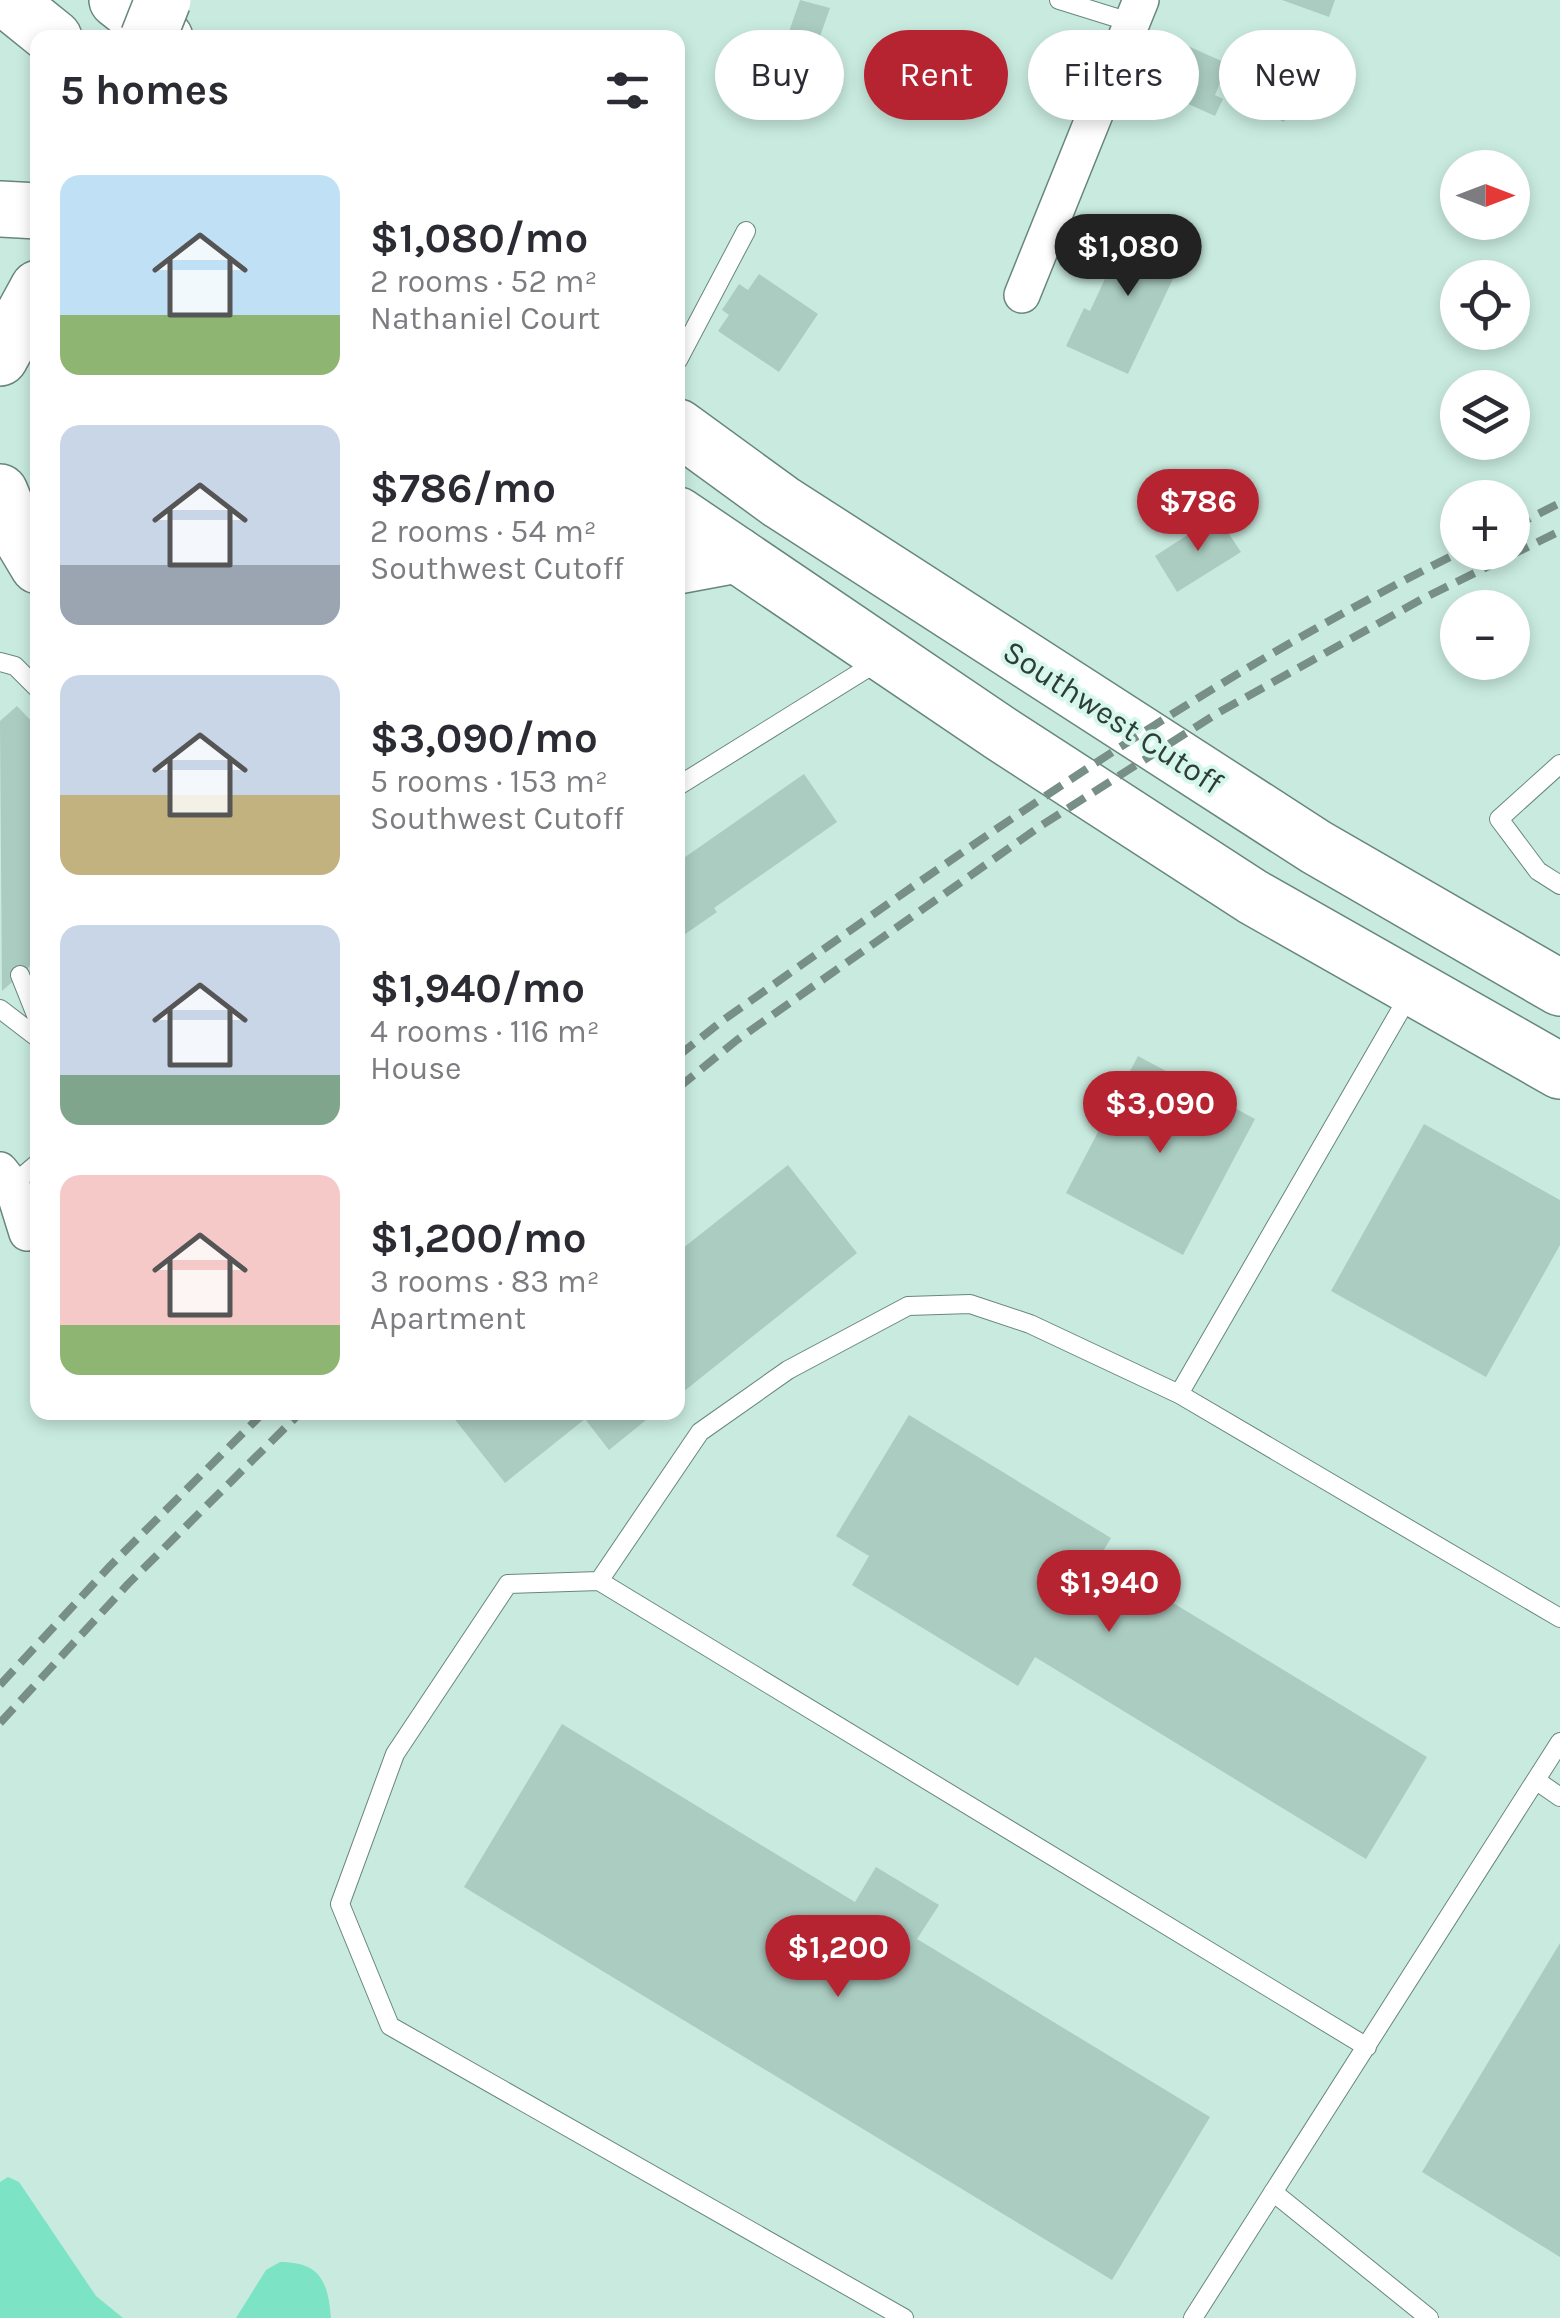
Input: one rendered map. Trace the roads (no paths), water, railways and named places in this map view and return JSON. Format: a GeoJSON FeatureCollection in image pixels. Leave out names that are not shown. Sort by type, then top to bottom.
{"type":"FeatureCollection","features":[{"type":"Feature","properties":{"kind":"main road"},"geometry":{"type":"LineString","coordinates":[[8,0],[44,30]]}},
{"type":"Feature","properties":{"kind":"main road"},"geometry":{"type":"LineString","coordinates":[[117,0],[155,30]]}},
{"type":"Feature","properties":{"kind":"main road"},"geometry":{"type":"LineString","coordinates":[[151,30],[163,0]]}},
{"type":"Feature","properties":{"kind":"main road"},"geometry":{"type":"LineString","coordinates":[[0,208],[30,210]]}},
{"type":"Feature","properties":{"kind":"main road"},"geometry":{"type":"LineString","coordinates":[[0,358],[30,303]]}},
{"type":"Feature","properties":{"kind":"main road","name":"Southwest Cutoff"},"geometry":{"type":"LineString","coordinates":[[685,433],[782,502],[1316,847],[1560,988]]}},
{"type":"Feature","properties":{"kind":"main road"},"geometry":{"type":"LineString","coordinates":[[0,492],[30,553]]}},
{"type":"Feature","properties":{"kind":"main road"},"geometry":{"type":"LineString","coordinates":[[685,520],[1253,897],[1560,1071]]}},
{"type":"Feature","properties":{"kind":"main road"},"geometry":{"type":"LineString","coordinates":[[685,565],[737,555]]}},
{"type":"Feature","properties":{"kind":"main road"},"geometry":{"type":"LineString","coordinates":[[0,572],[30,589]]}},
{"type":"Feature","properties":{"kind":"street"},"geometry":{"type":"LineString","coordinates":[[1022,295],[1137,11]]}},
{"type":"Feature","properties":{"kind":"street"},"geometry":{"type":"LineString","coordinates":[[17,1172],[27,1233]]}},
{"type":"Feature","properties":{"kind":"lane"},"geometry":{"type":"LineString","coordinates":[[1059,0],[1137,11]]}},
{"type":"Feature","properties":{"kind":"lane"},"geometry":{"type":"LineString","coordinates":[[685,347],[746,231]]}},
{"type":"Feature","properties":{"kind":"lane"},"geometry":{"type":"LineString","coordinates":[[685,782],[886,656]]}},
{"type":"Feature","properties":{"kind":"lane"},"geometry":{"type":"LineString","coordinates":[[0,662],[15,666],[30,682]]}},
{"type":"Feature","properties":{"kind":"lane"},"geometry":{"type":"LineString","coordinates":[[1560,764],[1500,819],[1538,872],[1560,885]]}},
{"type":"Feature","properties":{"kind":"lane"},"geometry":{"type":"LineString","coordinates":[[20,975],[30,1000]]}},
{"type":"Feature","properties":{"kind":"lane"},"geometry":{"type":"LineString","coordinates":[[1179,1394],[1414,987]]}},
{"type":"Feature","properties":{"kind":"lane"},"geometry":{"type":"LineString","coordinates":[[0,1009],[30,1032]]}},
{"type":"Feature","properties":{"kind":"lane"},"geometry":{"type":"LineString","coordinates":[[600,1581],[700,1432],[788,1370],[908,1306],[970,1304],[1030,1324],[1179,1394],[1560,1618]]}},
{"type":"Feature","properties":{"kind":"lane"},"geometry":{"type":"LineString","coordinates":[[904,2318],[390,2026],[340,1904],[394,1754],[508,1584],[600,1581],[1367,2046]]}},
{"type":"Feature","properties":{"kind":"lane"},"geometry":{"type":"LineString","coordinates":[[1192,2318],[1560,1742]]}},
{"type":"Feature","properties":{"kind":"lane"},"geometry":{"type":"LineString","coordinates":[[1537,1780],[1560,1798]]}},
{"type":"Feature","properties":{"kind":"lane"},"geometry":{"type":"LineString","coordinates":[[1273,2192],[1429,2318]]}},
{"type":"Feature","properties":{"kind":"railway"},"geometry":{"type":"LineString","coordinates":[[1530,518],[1560,503]]}},
{"type":"Feature","properties":{"kind":"railway"},"geometry":{"type":"LineString","coordinates":[[685,1082],[737,1040],[1042,825],[1216,714],[1422,599],[1560,531]]}},
{"type":"Feature","properties":{"kind":"railway"},"geometry":{"type":"LineString","coordinates":[[685,1050],[1082,772],[1267,656],[1440,563]]}},
{"type":"Feature","properties":{"kind":"railway"},"geometry":{"type":"LineString","coordinates":[[0,1685],[110,1566],[256,1420]]}},
{"type":"Feature","properties":{"kind":"railway"},"geometry":{"type":"LineString","coordinates":[[0,1723],[128,1584],[293,1420]]}}]}
